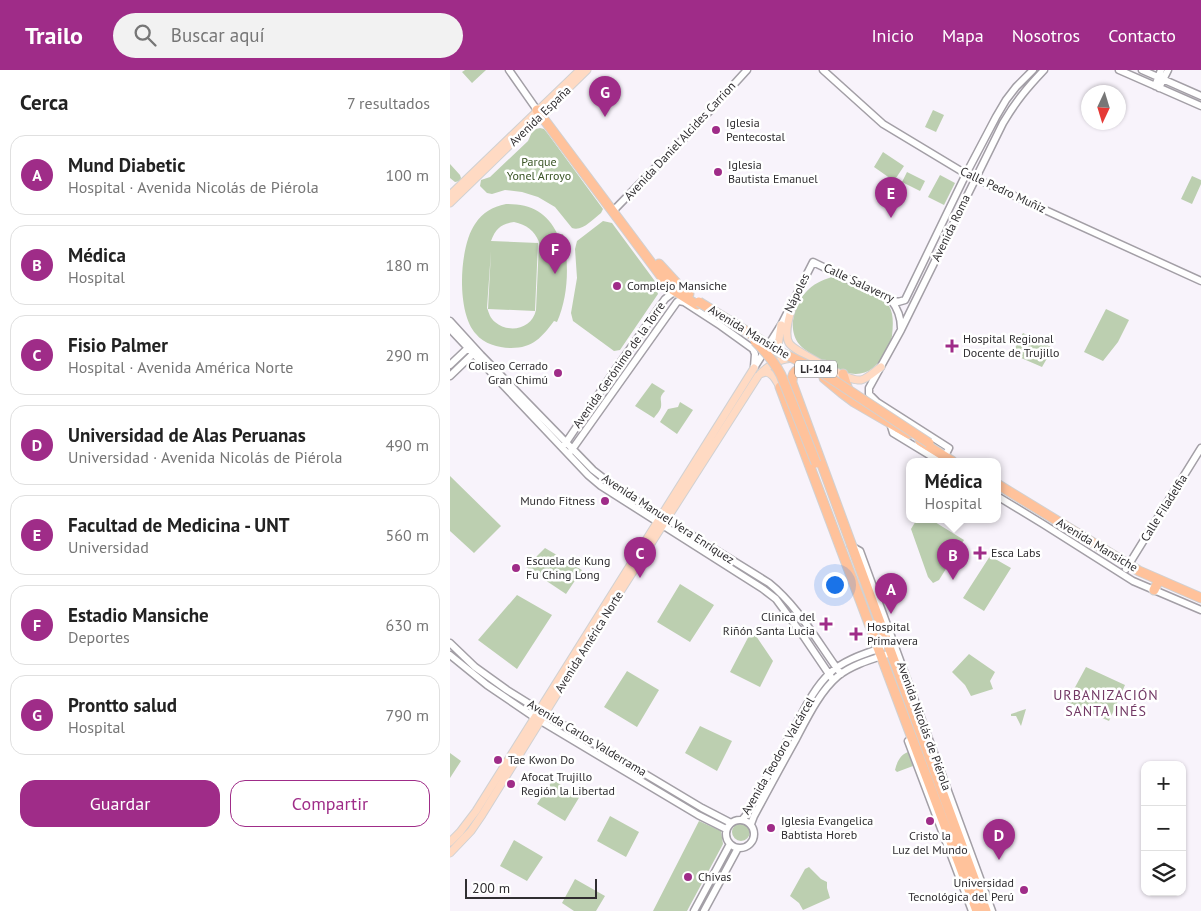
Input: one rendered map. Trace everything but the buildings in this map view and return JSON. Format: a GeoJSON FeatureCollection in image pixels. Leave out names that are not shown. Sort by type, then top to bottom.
{"type":"FeatureCollection","features":[{"type":"Feature","properties":{"kind":"highway","name":"Avenida Mansiche"},"geometry":{"type":"LineString","coordinates":[[539,113],[594,186],[603,188],[616,209],[679,290],[754,341],[775,362],[786,385],[816,464],[828,499],[829,516]]}},
{"type":"Feature","properties":{"kind":"highway","name":"Avenida Mansiche"},"geometry":{"type":"LineString","coordinates":[[698,303],[778,351],[818,370],[946,456]]}},
{"type":"Feature","properties":{"kind":"highway","name":"Avenida Mansiche"},"geometry":{"type":"LineString","coordinates":[[810,362],[817,371],[854,402],[946,456]]}},
{"type":"Feature","properties":{"kind":"highway"},"geometry":{"type":"LineString","coordinates":[[810,362],[824,365]]}},
{"type":"Feature","properties":{"kind":"highway","name":"Avenida Nicolás de Piérola"},"geometry":{"type":"LineString","coordinates":[[810,362],[796,371],[792,376],[792,383],[851,546],[882,652],[977,911]]}},
{"type":"Feature","properties":{"kind":"highway"},"geometry":{"type":"LineString","coordinates":[[843,374],[854,402]]}},
{"type":"Feature","properties":{"kind":"highway","name":"Avenida Nicolás de Piérola"},"geometry":{"type":"LineString","coordinates":[[780,387],[882,652],[970,861],[986,911]]}},
{"type":"Feature","properties":{"kind":"highway","name":"Avenida Mansiche"},"geometry":{"type":"LineString","coordinates":[[1001,486],[1092,539],[1155,587],[1201,603]]}},
{"type":"Feature","properties":{"kind":"highway","name":"Avenida Mansiche"},"geometry":{"type":"LineString","coordinates":[[1001,491],[1127,567],[1201,598]]}},
{"type":"Feature","properties":{"kind":"main road","name":"Avenida España"},"geometry":{"type":"LineString","coordinates":[[450,203],[580,70]]}},
{"type":"Feature","properties":{"kind":"main road","name":"Avenida España"},"geometry":{"type":"LineString","coordinates":[[450,195],[587,70]]}},
{"type":"Feature","properties":{"kind":"main road"},"geometry":{"type":"LineString","coordinates":[[794,301],[787,328],[787,336],[789,343],[810,362]]}},
{"type":"Feature","properties":{"kind":"main road","name":"Avenida Nicolás de Piérola"},"geometry":{"type":"LineString","coordinates":[[780,387],[777,350],[781,325]]}},
{"type":"Feature","properties":{"kind":"main road"},"geometry":{"type":"LineString","coordinates":[[777,361],[792,358],[810,362]]}},
{"type":"Feature","properties":{"kind":"main road","name":"Avenida América Norte"},"geometry":{"type":"LineString","coordinates":[[714,437],[758,376],[777,361]]}},
{"type":"Feature","properties":{"kind":"main road"},"geometry":{"type":"LineString","coordinates":[[824,365],[853,379],[861,380],[880,367]]}},
{"type":"Feature","properties":{"kind":"main road","name":"Avenida América Norte"},"geometry":{"type":"LineString","coordinates":[[450,842],[472,816],[542,712],[714,437],[754,368]]}},
{"type":"Feature","properties":{"kind":"main road"},"geometry":{"type":"LineString","coordinates":[[758,376],[766,372],[770,373],[780,387]]}},
{"type":"Feature","properties":{"kind":"main road","name":"Avenida América Norte"},"geometry":{"type":"LineString","coordinates":[[450,853],[471,831],[482,815],[537,719]]}},
{"type":"Feature","properties":{"kind":"street"},"geometry":{"type":"LineString","coordinates":[[509,70],[539,113]]}},
{"type":"Feature","properties":{"kind":"street","name":"Avenida Daniel Alcides Carrion"},"geometry":{"type":"LineString","coordinates":[[616,209],[747,70]]}},
{"type":"Feature","properties":{"kind":"street","name":"Calle Pedro Muñiz"},"geometry":{"type":"LineString","coordinates":[[823,70],[884,124],[966,174],[1201,281]]}},
{"type":"Feature","properties":{"kind":"street","name":"Avenida Roma"},"geometry":{"type":"LineString","coordinates":[[905,300],[996,117],[1016,87],[1033,70]]}},
{"type":"Feature","properties":{"kind":"street","name":"Avenida Roma"},"geometry":{"type":"LineString","coordinates":[[869,394],[869,388],[901,330],[1003,123],[1023,93],[1044,70]]}},
{"type":"Feature","properties":{"kind":"street"},"geometry":{"type":"LineString","coordinates":[[1119,70],[1201,106]]}},
{"type":"Feature","properties":{"kind":"street"},"geometry":{"type":"LineString","coordinates":[[1142,70],[1201,96]]}},
{"type":"Feature","properties":{"kind":"street"},"geometry":{"type":"LineString","coordinates":[[1157,87],[1162,70]]}},
{"type":"Feature","properties":{"kind":"street"},"geometry":{"type":"LineString","coordinates":[[1161,78],[1168,70]]}},
{"type":"Feature","properties":{"kind":"street"},"geometry":{"type":"LineString","coordinates":[[1178,96],[1182,88]]}},
{"type":"Feature","properties":{"kind":"street","name":"Calle Salaverry"},"geometry":{"type":"LineString","coordinates":[[813,262],[892,300],[898,302],[905,300]]}},
{"type":"Feature","properties":{"kind":"street","name":"Nápoles"},"geometry":{"type":"LineString","coordinates":[[781,325],[813,262]]}},
{"type":"Feature","properties":{"kind":"street","name":"Avenida Gerónimo de la Torre"},"geometry":{"type":"LineString","coordinates":[[564,445],[666,299],[679,290]]}},
{"type":"Feature","properties":{"kind":"street","name":"Avenida Gerónimo de la Torre"},"geometry":{"type":"LineString","coordinates":[[570,451],[679,300]]}},
{"type":"Feature","properties":{"kind":"street","name":"Avenida Mansiche"},"geometry":{"type":"LineString","coordinates":[[679,300],[721,326],[753,349],[755,354],[754,368]]}},
{"type":"Feature","properties":{"kind":"street"},"geometry":{"type":"LineString","coordinates":[[892,300],[898,309],[901,319],[901,330]]}},
{"type":"Feature","properties":{"kind":"street","name":"Avenida Manuel Vera Enríquez"},"geometry":{"type":"LineString","coordinates":[[450,322],[469,346]]}},
{"type":"Feature","properties":{"kind":"street","name":"Avenida América Norte"},"geometry":{"type":"LineString","coordinates":[[754,368],[781,325]]}},
{"type":"Feature","properties":{"kind":"street","name":"Avenida Manuel Vera Enríquez"},"geometry":{"type":"LineString","coordinates":[[450,329],[556,432],[564,445]]}},
{"type":"Feature","properties":{"kind":"street"},"geometry":{"type":"LineString","coordinates":[[450,365],[469,346]]}},
{"type":"Feature","properties":{"kind":"street"},"geometry":{"type":"LineString","coordinates":[[450,376],[475,352]]}},
{"type":"Feature","properties":{"kind":"street","name":"Avenida Manuel Vera Enríquez"},"geometry":{"type":"LineString","coordinates":[[504,382],[570,451],[606,480],[776,599],[831,677]]}},
{"type":"Feature","properties":{"kind":"street","name":"Avenida Mansiche"},"geometry":{"type":"LineString","coordinates":[[869,394],[946,456]]}},
{"type":"Feature","properties":{"kind":"street"},"geometry":{"type":"LineString","coordinates":[[556,432],[565,433],[574,430]]}},
{"type":"Feature","properties":{"kind":"street","name":"Calle Filadelfia"},"geometry":{"type":"LineString","coordinates":[[1127,567],[1201,448]]}},
{"type":"Feature","properties":{"kind":"street","name":"Avenida Mansiche"},"geometry":{"type":"LineString","coordinates":[[1001,498],[1133,582],[1155,587],[1201,610]]}},
{"type":"Feature","properties":{"kind":"street","name":"Avenida Manuel Vera Enríquez"},"geometry":{"type":"LineString","coordinates":[[662,521],[768,582],[782,594],[811,631],[838,671]]}},
{"type":"Feature","properties":{"kind":"street","name":"Avenida Nicolás de Piérola"},"geometry":{"type":"LineString","coordinates":[[851,546],[860,551],[892,635],[970,861],[992,911]]}},
{"type":"Feature","properties":{"kind":"street","name":"Avenida Carlos Valderrama"},"geometry":{"type":"LineString","coordinates":[[450,643],[491,680],[702,808],[731,823]]}},
{"type":"Feature","properties":{"kind":"street","name":"Avenida Nicolás de Piérola"},"geometry":{"type":"LineString","coordinates":[[882,652],[972,911]]}},
{"type":"Feature","properties":{"kind":"street","name":"Avenida Teodoro Valcárcel"},"geometry":{"type":"LineString","coordinates":[[742,820],[748,813],[804,708],[818,687],[850,660],[882,652]]}},
{"type":"Feature","properties":{"kind":"street","name":"Avenida Carlos Valderrama"},"geometry":{"type":"LineString","coordinates":[[450,654],[487,686],[537,719],[690,810],[726,829]]}},
{"type":"Feature","properties":{"kind":"street","name":"Avenida Teodoro Valcárcel"},"geometry":{"type":"LineString","coordinates":[[751,824],[810,712],[831,677]]}},
{"type":"Feature","properties":{"kind":"street"},"geometry":{"type":"LineString","coordinates":[[742,820],[751,824],[754,831],[753,839],[747,846],[738,848],[730,844],[726,837],[726,829],[734,821],[742,820]]}},
{"type":"Feature","properties":{"kind":"street"},"geometry":{"type":"LineString","coordinates":[[694,911],[730,844]]}},
{"type":"Feature","properties":{"kind":"street"},"geometry":{"type":"LineString","coordinates":[[704,911],[738,848]]}},
{"type":"Feature","properties":{"kind":"street"},"geometry":{"type":"LineString","coordinates":[[705,890],[714,894]]}},
{"type":"Feature","properties":{"kind":"green space"},"geometry":{"type":"Polygon","coordinates":[[[465,70],[486,70],[472,83],[462,72],[465,70]]]}},
{"type":"Feature","properties":{"kind":"green space"},"geometry":{"type":"Polygon","coordinates":[[[933,110],[944,115],[936,132],[925,127],[933,110]]]}},
{"type":"Feature","properties":{"kind":"green space","name":"Parque Yonel Arroyo"},"geometry":{"type":"Polygon","coordinates":[[[540,128],[544,129],[548,134],[603,209],[601,213],[583,227],[572,228],[555,207],[538,197],[522,192],[505,190],[492,194],[487,193],[480,186],[481,180],[490,177],[528,141],[532,132],[540,128]]]}},
{"type":"Feature","properties":{"kind":"green space"},"geometry":{"type":"Polygon","coordinates":[[[883,152],[904,166],[894,181],[874,167],[883,152]]]}},
{"type":"Feature","properties":{"kind":"green space"},"geometry":{"type":"Polygon","coordinates":[[[450,164],[460,175],[460,181],[455,182],[450,178],[450,164]]]}},
{"type":"Feature","properties":{"kind":"green space"},"geometry":{"type":"Polygon","coordinates":[[[907,172],[925,181],[920,191],[902,182],[907,172]]]}},
{"type":"Feature","properties":{"kind":"green space"},"geometry":{"type":"Polygon","coordinates":[[[940,175],[955,183],[944,205],[928,197],[940,175]]]}},
{"type":"Feature","properties":{"kind":"green space"},"geometry":{"type":"Polygon","coordinates":[[[1192,176],[1201,180],[1201,184],[1192,204],[1181,199],[1192,176]]]}},
{"type":"Feature","properties":{"kind":"green space"},"geometry":{"type":"Polygon","coordinates":[[[515,204],[537,211],[549,220],[558,235],[563,234],[565,245],[567,267],[566,290],[557,322],[554,321],[531,344],[519,347],[506,348],[497,346],[487,343],[479,337],[470,324],[465,311],[463,296],[463,263],[470,234],[481,216],[492,208],[515,204]],[[514,222],[502,225],[491,241],[538,243],[535,311],[488,309],[491,251],[487,308],[495,322],[507,328],[519,328],[530,322],[536,310],[539,242],[532,231],[514,222]]]}},
{"type":"Feature","properties":{"kind":"green space","name":"Complejo Mansiche"},"geometry":{"type":"Polygon","coordinates":[[[603,221],[612,223],[657,284],[658,294],[620,350],[614,351],[573,321],[571,313],[577,278],[575,249],[577,241],[603,221]]]}},
{"type":"Feature","properties":{"kind":"green space"},"geometry":{"type":"Polygon","coordinates":[[[832,277],[871,293],[885,302],[891,309],[893,324],[889,344],[879,362],[866,372],[852,374],[837,369],[806,350],[795,338],[793,324],[795,310],[802,297],[809,289],[821,281],[832,277]]]}},
{"type":"Feature","properties":{"kind":"green space"},"geometry":{"type":"Polygon","coordinates":[[[1106,309],[1129,320],[1118,342],[1103,361],[1084,352],[1106,309]]]}},
{"type":"Feature","properties":{"kind":"green space"},"geometry":{"type":"Polygon","coordinates":[[[1023,333],[1053,348],[1042,367],[1012,354],[1023,333]]]}},
{"type":"Feature","properties":{"kind":"green space"},"geometry":{"type":"Polygon","coordinates":[[[652,383],[665,391],[661,397],[660,408],[654,418],[635,406],[652,383]]]}},
{"type":"Feature","properties":{"kind":"green space"},"geometry":{"type":"Polygon","coordinates":[[[680,402],[693,410],[677,434],[660,422],[668,409],[678,407],[680,402]]]}},
{"type":"Feature","properties":{"kind":"green space"},"geometry":{"type":"Polygon","coordinates":[[[450,476],[501,526],[474,553],[450,531],[450,476]]]}},
{"type":"Feature","properties":{"kind":"green space"},"geometry":{"type":"Polygon","coordinates":[[[915,523],[936,523],[964,540],[939,580],[933,583],[928,577],[911,529],[915,523]]]}},
{"type":"Feature","properties":{"kind":"green space"},"geometry":{"type":"Polygon","coordinates":[[[545,548],[582,570],[566,594],[526,567],[545,548]]]}},
{"type":"Feature","properties":{"kind":"green space"},"geometry":{"type":"Polygon","coordinates":[[[990,556],[1011,568],[984,611],[963,598],[990,556]]]}},
{"type":"Feature","properties":{"kind":"green space"},"geometry":{"type":"Polygon","coordinates":[[[680,584],[714,605],[690,642],[657,622],[680,584]]]}},
{"type":"Feature","properties":{"kind":"green space"},"geometry":{"type":"Polygon","coordinates":[[[517,595],[552,615],[517,669],[478,640],[517,595]]]}},
{"type":"Feature","properties":{"kind":"green space"},"geometry":{"type":"Polygon","coordinates":[[[752,630],[773,661],[760,687],[730,672],[752,630]]]}},
{"type":"Feature","properties":{"kind":"green space"},"geometry":{"type":"Polygon","coordinates":[[[969,654],[995,672],[990,681],[993,689],[971,696],[965,685],[952,672],[969,654]]]}},
{"type":"Feature","properties":{"kind":"green space"},"geometry":{"type":"Polygon","coordinates":[[[1086,667],[1125,685],[1109,721],[1067,702],[1086,667]]]}},
{"type":"Feature","properties":{"kind":"green space"},"geometry":{"type":"Polygon","coordinates":[[[627,671],[659,690],[637,727],[604,707],[627,671]]]}},
{"type":"Feature","properties":{"kind":"green space"},"geometry":{"type":"Polygon","coordinates":[[[1026,709],[1021,726],[1016,716],[1011,716],[1011,714],[1026,709]]]}},
{"type":"Feature","properties":{"kind":"green space"},"geometry":{"type":"Polygon","coordinates":[[[700,726],[732,741],[717,771],[685,753],[700,726]]]}},
{"type":"Feature","properties":{"kind":"green space"},"geometry":{"type":"Polygon","coordinates":[[[908,752],[913,766],[897,772],[895,770],[898,762],[908,752]]]}},
{"type":"Feature","properties":{"kind":"green space"},"geometry":{"type":"Polygon","coordinates":[[[450,753],[461,761],[450,778],[450,753]]]}},
{"type":"Feature","properties":{"kind":"green space"},"geometry":{"type":"Polygon","coordinates":[[[553,780],[580,796],[565,821],[537,804],[553,780]]]}},
{"type":"Feature","properties":{"kind":"green space"},"geometry":{"type":"Polygon","coordinates":[[[610,816],[639,832],[626,857],[597,841],[610,816]]]}},
{"type":"Feature","properties":{"kind":"green space","name":"Chivas"},"geometry":{"type":"Polygon","coordinates":[[[699,821],[721,831],[723,844],[687,911],[653,911],[699,821]]]}},
{"type":"Feature","properties":{"kind":"green space"},"geometry":{"type":"Polygon","coordinates":[[[737,823],[745,823],[750,828],[748,839],[737,841],[732,836],[732,828],[737,823]]]}},
{"type":"Feature","properties":{"kind":"green space"},"geometry":{"type":"Polygon","coordinates":[[[514,840],[543,857],[527,881],[500,866],[514,840]]]}},
{"type":"Feature","properties":{"kind":"green space"},"geometry":{"type":"Polygon","coordinates":[[[809,867],[821,879],[827,882],[830,898],[803,910],[799,903],[790,896],[805,869],[809,867]]]}},
{"type":"Feature","properties":{"kind":"green space"},"geometry":{"type":"Polygon","coordinates":[[[575,879],[605,896],[596,911],[574,911],[562,903],[575,879]]]}},
{"type":"Feature","properties":{"kind":"place","name":"Prontto salud"},"geometry":{"type":"Point","coordinates":[605,117]}},
{"type":"Feature","properties":{"kind":"place","name":"Iglesia Pentecostal"},"geometry":{"type":"Point","coordinates":[716,130]}},
{"type":"Feature","properties":{"kind":"place","name":"Iglesia Bautista Emanuel"},"geometry":{"type":"Point","coordinates":[718,172]}},
{"type":"Feature","properties":{"kind":"place","name":"Facultad de Medicina - UNT"},"geometry":{"type":"Point","coordinates":[891,218]}},
{"type":"Feature","properties":{"kind":"place","name":"Estadio Mansiche"},"geometry":{"type":"Point","coordinates":[555,274]}},
{"type":"Feature","properties":{"kind":"place","name":"Complejo Mansiche"},"geometry":{"type":"Point","coordinates":[617,286]}},
{"type":"Feature","properties":{"kind":"place","name":"Hospital Regional Docente de Trujillo"},"geometry":{"type":"Point","coordinates":[952,346]}},
{"type":"Feature","properties":{"kind":"place","name":"Coliseo Cerrado Gran Chimú"},"geometry":{"type":"Point","coordinates":[558,373]}},
{"type":"Feature","properties":{"kind":"place","name":"Mundo Fitness"},"geometry":{"type":"Point","coordinates":[605,501]}},
{"type":"Feature","properties":{"kind":"place","name":"Esca Labs"},"geometry":{"type":"Point","coordinates":[980,553]}},
{"type":"Feature","properties":{"kind":"place","name":"Escuela de Kung Fu Ching Long"},"geometry":{"type":"Point","coordinates":[516,568]}},
{"type":"Feature","properties":{"kind":"place","name":"Fisio Palmer"},"geometry":{"type":"Point","coordinates":[640,578]}},
{"type":"Feature","properties":{"kind":"place","name":"Médica"},"geometry":{"type":"Point","coordinates":[953,580]}},
{"type":"Feature","properties":{"kind":"place","name":"Mund Diabetic"},"geometry":{"type":"Point","coordinates":[891,614]}},
{"type":"Feature","properties":{"kind":"place","name":"Clinica del Riñón Santa Lucia"},"geometry":{"type":"Point","coordinates":[826,624]}},
{"type":"Feature","properties":{"kind":"place","name":"Hospital Primavera"},"geometry":{"type":"Point","coordinates":[856,634]}},
{"type":"Feature","properties":{"kind":"place","name":"Tae Kwon Do"},"geometry":{"type":"Point","coordinates":[498,760]}},
{"type":"Feature","properties":{"kind":"place","name":"Afocat Trujillo Región la Libertad"},"geometry":{"type":"Point","coordinates":[511,784]}},
{"type":"Feature","properties":{"kind":"place","name":"Cristo la Luz del Mundo"},"geometry":{"type":"Point","coordinates":[930,821]}},
{"type":"Feature","properties":{"kind":"place","name":"Iglesia Evangelica Babtista Horeb"},"geometry":{"type":"Point","coordinates":[771,828]}},
{"type":"Feature","properties":{"kind":"place","name":"Universidad de Alas Peruanas"},"geometry":{"type":"Point","coordinates":[999,860]}},
{"type":"Feature","properties":{"kind":"place","name":"Chivas"},"geometry":{"type":"Point","coordinates":[688,877]}},
{"type":"Feature","properties":{"kind":"place","name":"Universidad Tecnológica del Perú"},"geometry":{"type":"Point","coordinates":[1024,890]}},
{"type":"Feature","properties":{"kind":"district","name":"URBANIZACIÓN SANTA INÉS"},"geometry":{"type":"Point","coordinates":[1106,704]}}]}
